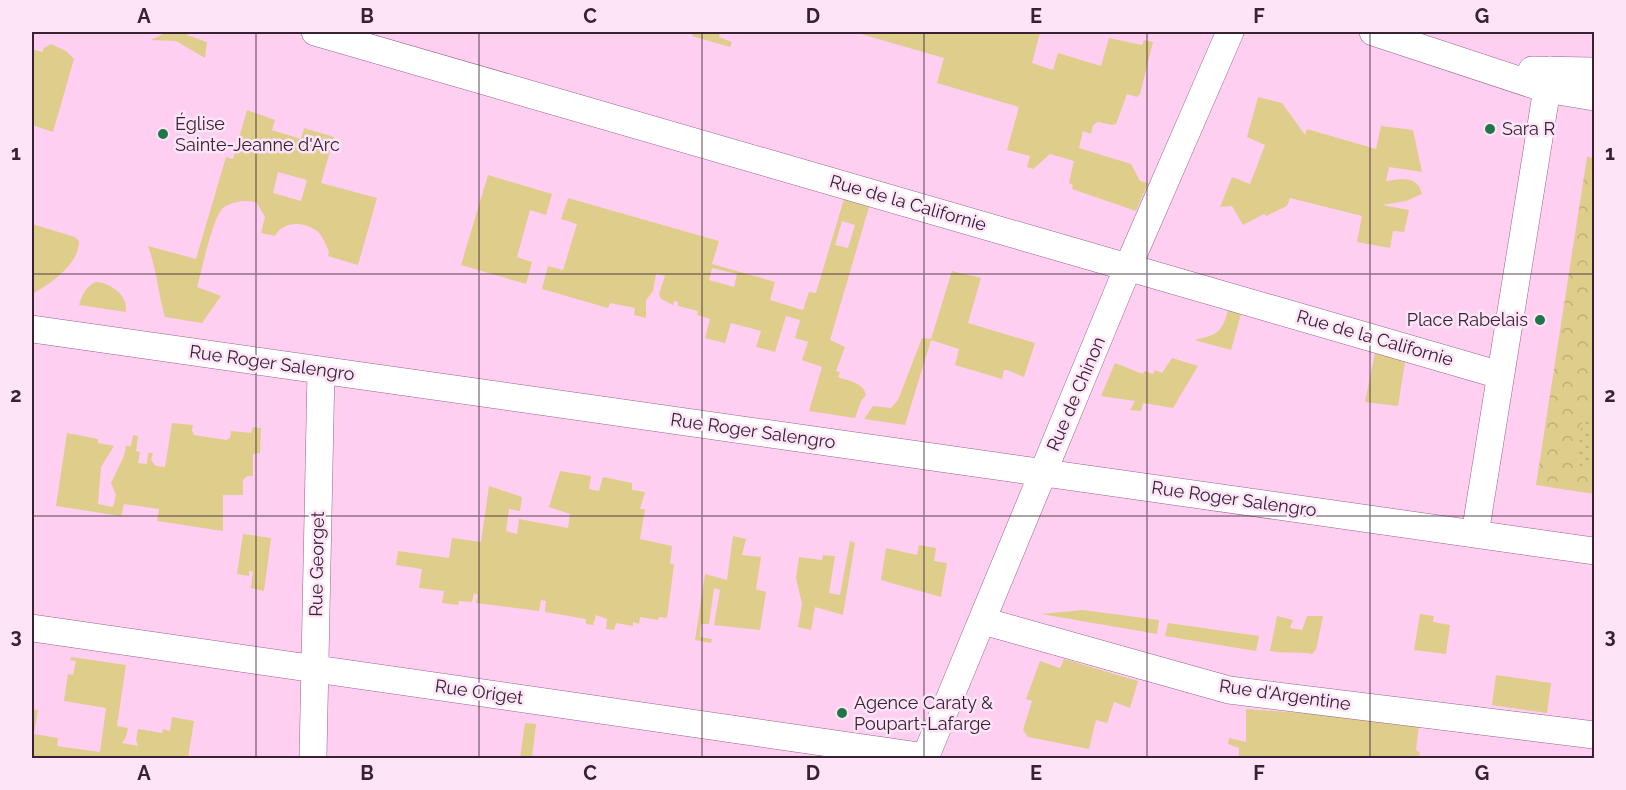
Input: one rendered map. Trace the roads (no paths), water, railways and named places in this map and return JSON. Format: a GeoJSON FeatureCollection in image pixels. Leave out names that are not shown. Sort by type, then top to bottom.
{"type":"FeatureCollection","features":[{"type":"Feature","properties":{"kind":"street","name":"Rue de la Californie"},"geometry":{"type":"LineString","coordinates":[[315,32],[1500,375]]}},
{"type":"Feature","properties":{"kind":"street","name":"Rue de Chinon"},"geometry":{"type":"LineString","coordinates":[[925,758],[1128,267],[1230,32]]}},
{"type":"Feature","properties":{"kind":"street"},"geometry":{"type":"LineString","coordinates":[[1373,32],[1492,69],[1548,79],[1594,97]]}},
{"type":"Feature","properties":{"kind":"street"},"geometry":{"type":"LineString","coordinates":[[1548,79],[1594,71]]}},
{"type":"Feature","properties":{"kind":"street"},"geometry":{"type":"LineString","coordinates":[[1548,79],[1475,534],[1594,551]]}},
{"type":"Feature","properties":{"kind":"street","name":"Rue Roger Salengro"},"geometry":{"type":"LineString","coordinates":[[32,329],[1475,534]]}},
{"type":"Feature","properties":{"kind":"street","name":"Rue Georget"},"geometry":{"type":"LineString","coordinates":[[313,759],[321,370]]}},
{"type":"Feature","properties":{"kind":"street","name":"Rue d'Argentine"},"geometry":{"type":"LineString","coordinates":[[983,621],[1229,690],[1594,735]]}},
{"type":"Feature","properties":{"kind":"street","name":"Rue Origet"},"geometry":{"type":"LineString","coordinates":[[32,628],[925,758]]}},
{"type":"Feature","properties":{"kind":"place","name":"Sara R"},"geometry":{"type":"Point","coordinates":[1490,129]}},
{"type":"Feature","properties":{"kind":"place","name":"Église Sainte-Jeanne d'Arc"},"geometry":{"type":"Point","coordinates":[163,134]}},
{"type":"Feature","properties":{"kind":"place","name":"Place Rabelais"},"geometry":{"type":"Point","coordinates":[1540,320]}},
{"type":"Feature","properties":{"kind":"place","name":"Agence Caraty & Poupart-Lafarge"},"geometry":{"type":"Point","coordinates":[842,713]}}]}
